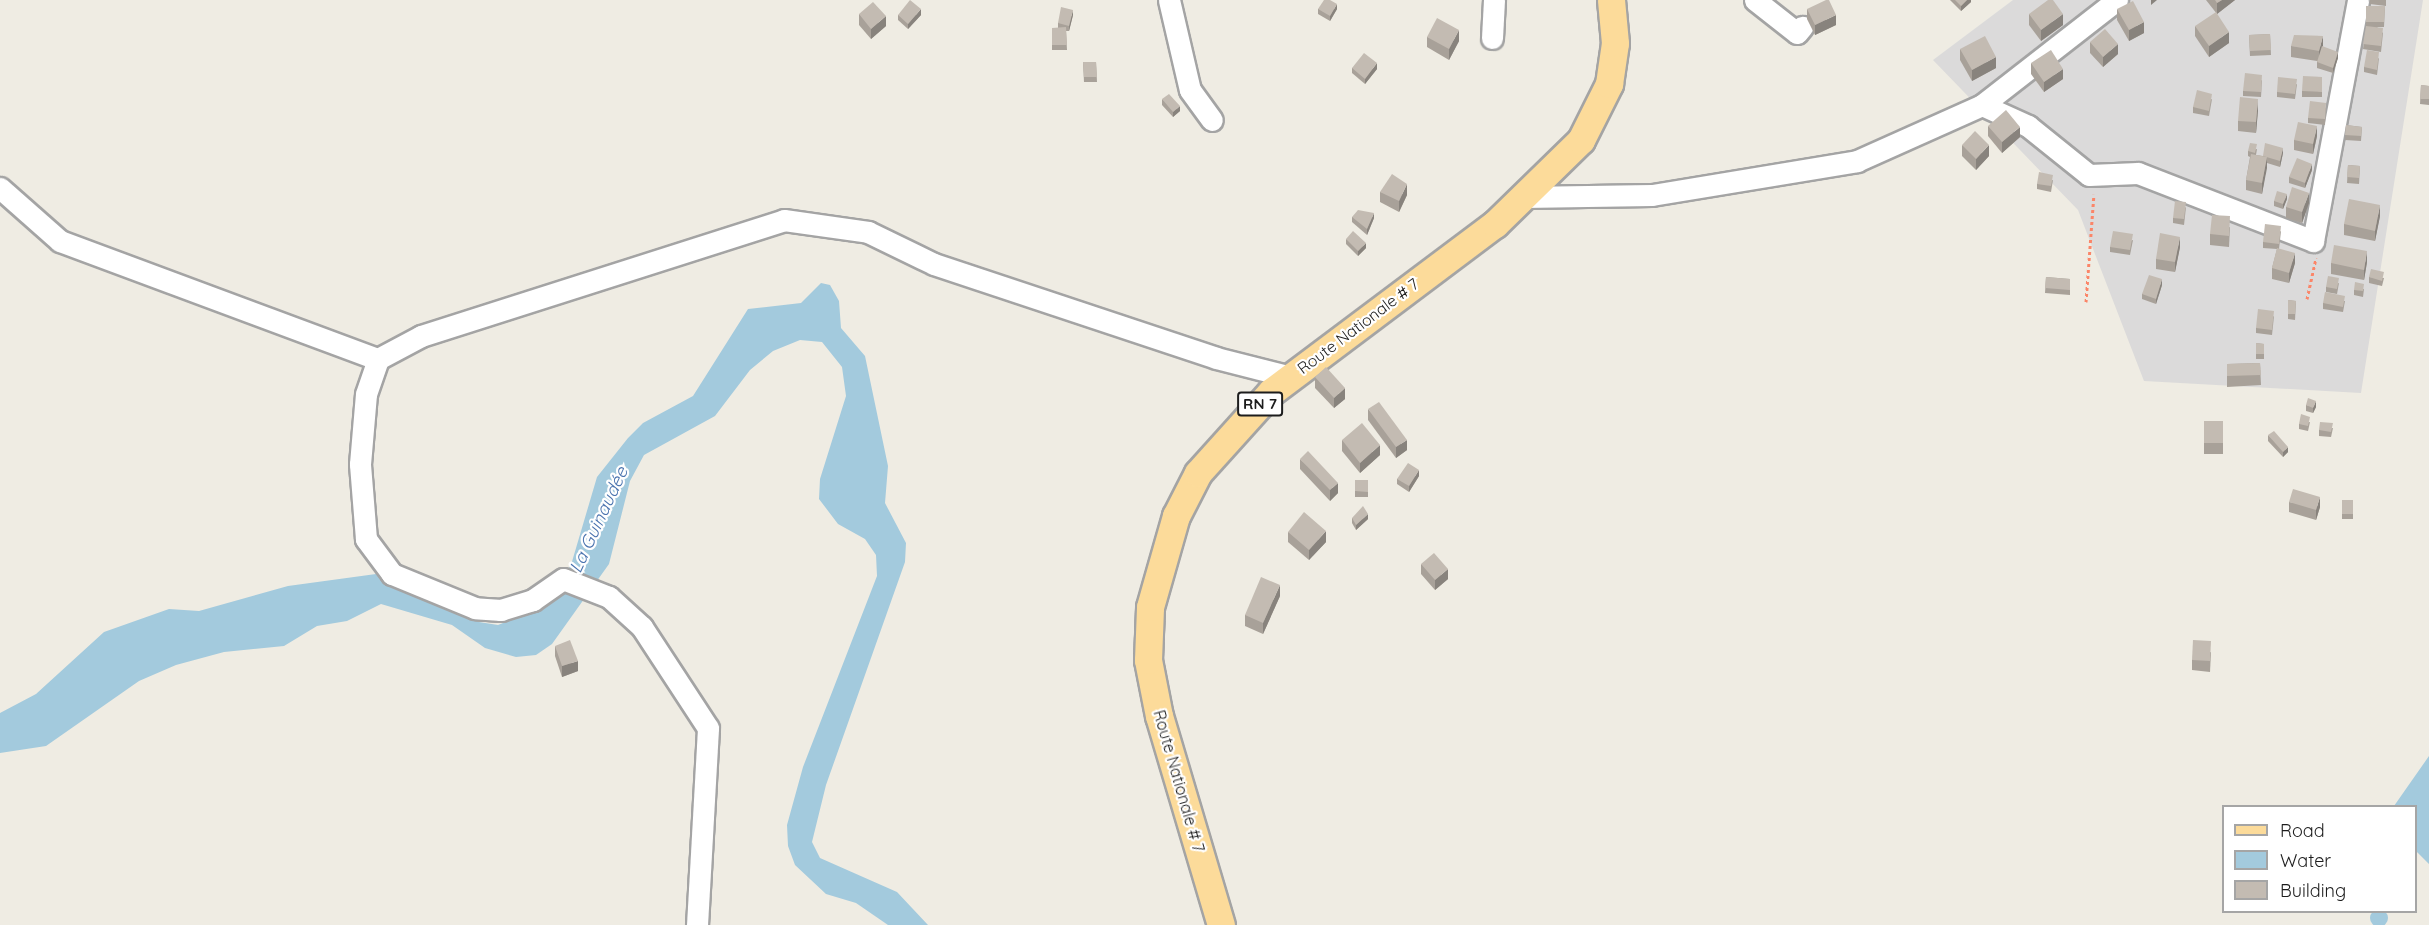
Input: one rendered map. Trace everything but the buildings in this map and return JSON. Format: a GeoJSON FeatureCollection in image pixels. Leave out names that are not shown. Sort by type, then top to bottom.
{"type":"FeatureCollection","features":[{"type":"Feature","properties":{"kind":"main road","name":"Route Nationale # 7"},"geometry":{"type":"LineString","coordinates":[[1221,925],[1159,716],[1148,660],[1150,608],[1176,516],[1198,473],[1291,377],[1495,224],[1581,140],[1609,84],[1615,43],[1611,0]]}},
{"type":"Feature","properties":{"kind":"street"},"geometry":{"type":"LineString","coordinates":[[1169,0],[1190,90],[1212,120]]}},
{"type":"Feature","properties":{"kind":"street"},"geometry":{"type":"LineString","coordinates":[[1492,38],[1494,0]]}},
{"type":"Feature","properties":{"kind":"street"},"geometry":{"type":"LineString","coordinates":[[1755,0],[1797,33],[1802,27]]}},
{"type":"Feature","properties":{"kind":"street"},"geometry":{"type":"LineString","coordinates":[[1523,197],[1653,195],[1857,161],[1982,105],[2117,0]]}},
{"type":"Feature","properties":{"kind":"street"},"geometry":{"type":"LineString","coordinates":[[1982,105],[2028,126],[2058,153],[2095,175],[2138,173],[2313,241],[2358,0]]}},
{"type":"Feature","properties":{"kind":"street"},"geometry":{"type":"LineString","coordinates":[[0,188],[60,241],[378,359]]}},
{"type":"Feature","properties":{"kind":"street"},"geometry":{"type":"LineString","coordinates":[[698,925],[708,728],[642,627],[609,597],[563,579],[533,600],[501,610],[475,609],[392,574],[366,539],[360,464],[366,394],[378,359],[421,336],[784,220],[868,232],[934,264],[1216,358],[1291,377]]}},
{"type":"Feature","properties":{"kind":"path"},"geometry":{"type":"LineString","coordinates":[[2086,302],[2095,175]]}},
{"type":"Feature","properties":{"kind":"path"},"geometry":{"type":"LineString","coordinates":[[2307,299],[2316,260],[2313,241]]}},
{"type":"Feature","properties":{"kind":"shaded area"},"geometry":{"type":"Polygon","coordinates":[[[2013,0],[2423,0],[2361,393],[2144,381],[2078,210],[1933,60],[2013,0]]]}},
{"type":"Feature","properties":{"kind":"water","name":"La Guinaudée"},"geometry":{"type":"Polygon","coordinates":[[[821,283],[830,285],[839,301],[841,328],[865,356],[888,466],[885,503],[906,543],[905,562],[826,785],[812,842],[820,858],[897,892],[928,925],[888,925],[856,903],[826,894],[795,865],[788,846],[787,825],[803,767],[877,576],[876,555],[865,539],[838,524],[819,499],[820,479],[846,396],[842,367],[822,342],[800,340],[773,351],[750,370],[715,416],[644,455],[630,481],[609,564],[552,644],[536,655],[516,657],[485,648],[452,625],[381,604],[347,621],[317,626],[284,646],[224,652],[176,665],[139,681],[46,746],[0,753],[0,713],[36,694],[104,632],[169,609],[199,611],[288,586],[376,574],[479,622],[498,625],[543,607],[571,565],[597,477],[628,438],[643,423],[693,396],[748,309],[801,303],[821,283]]]}},
{"type":"Feature","properties":{"kind":"water"},"geometry":{"type":"Polygon","coordinates":[[[2429,756],[2429,864],[2417,852],[2417,805],[2395,805],[2429,756]]]}},
{"type":"Feature","properties":{"kind":"water"},"geometry":{"type":"Polygon","coordinates":[[[2372,913],[2386,913],[2387,921],[2382,926],[2373,924],[2370,918],[2372,913]]]}}]}
